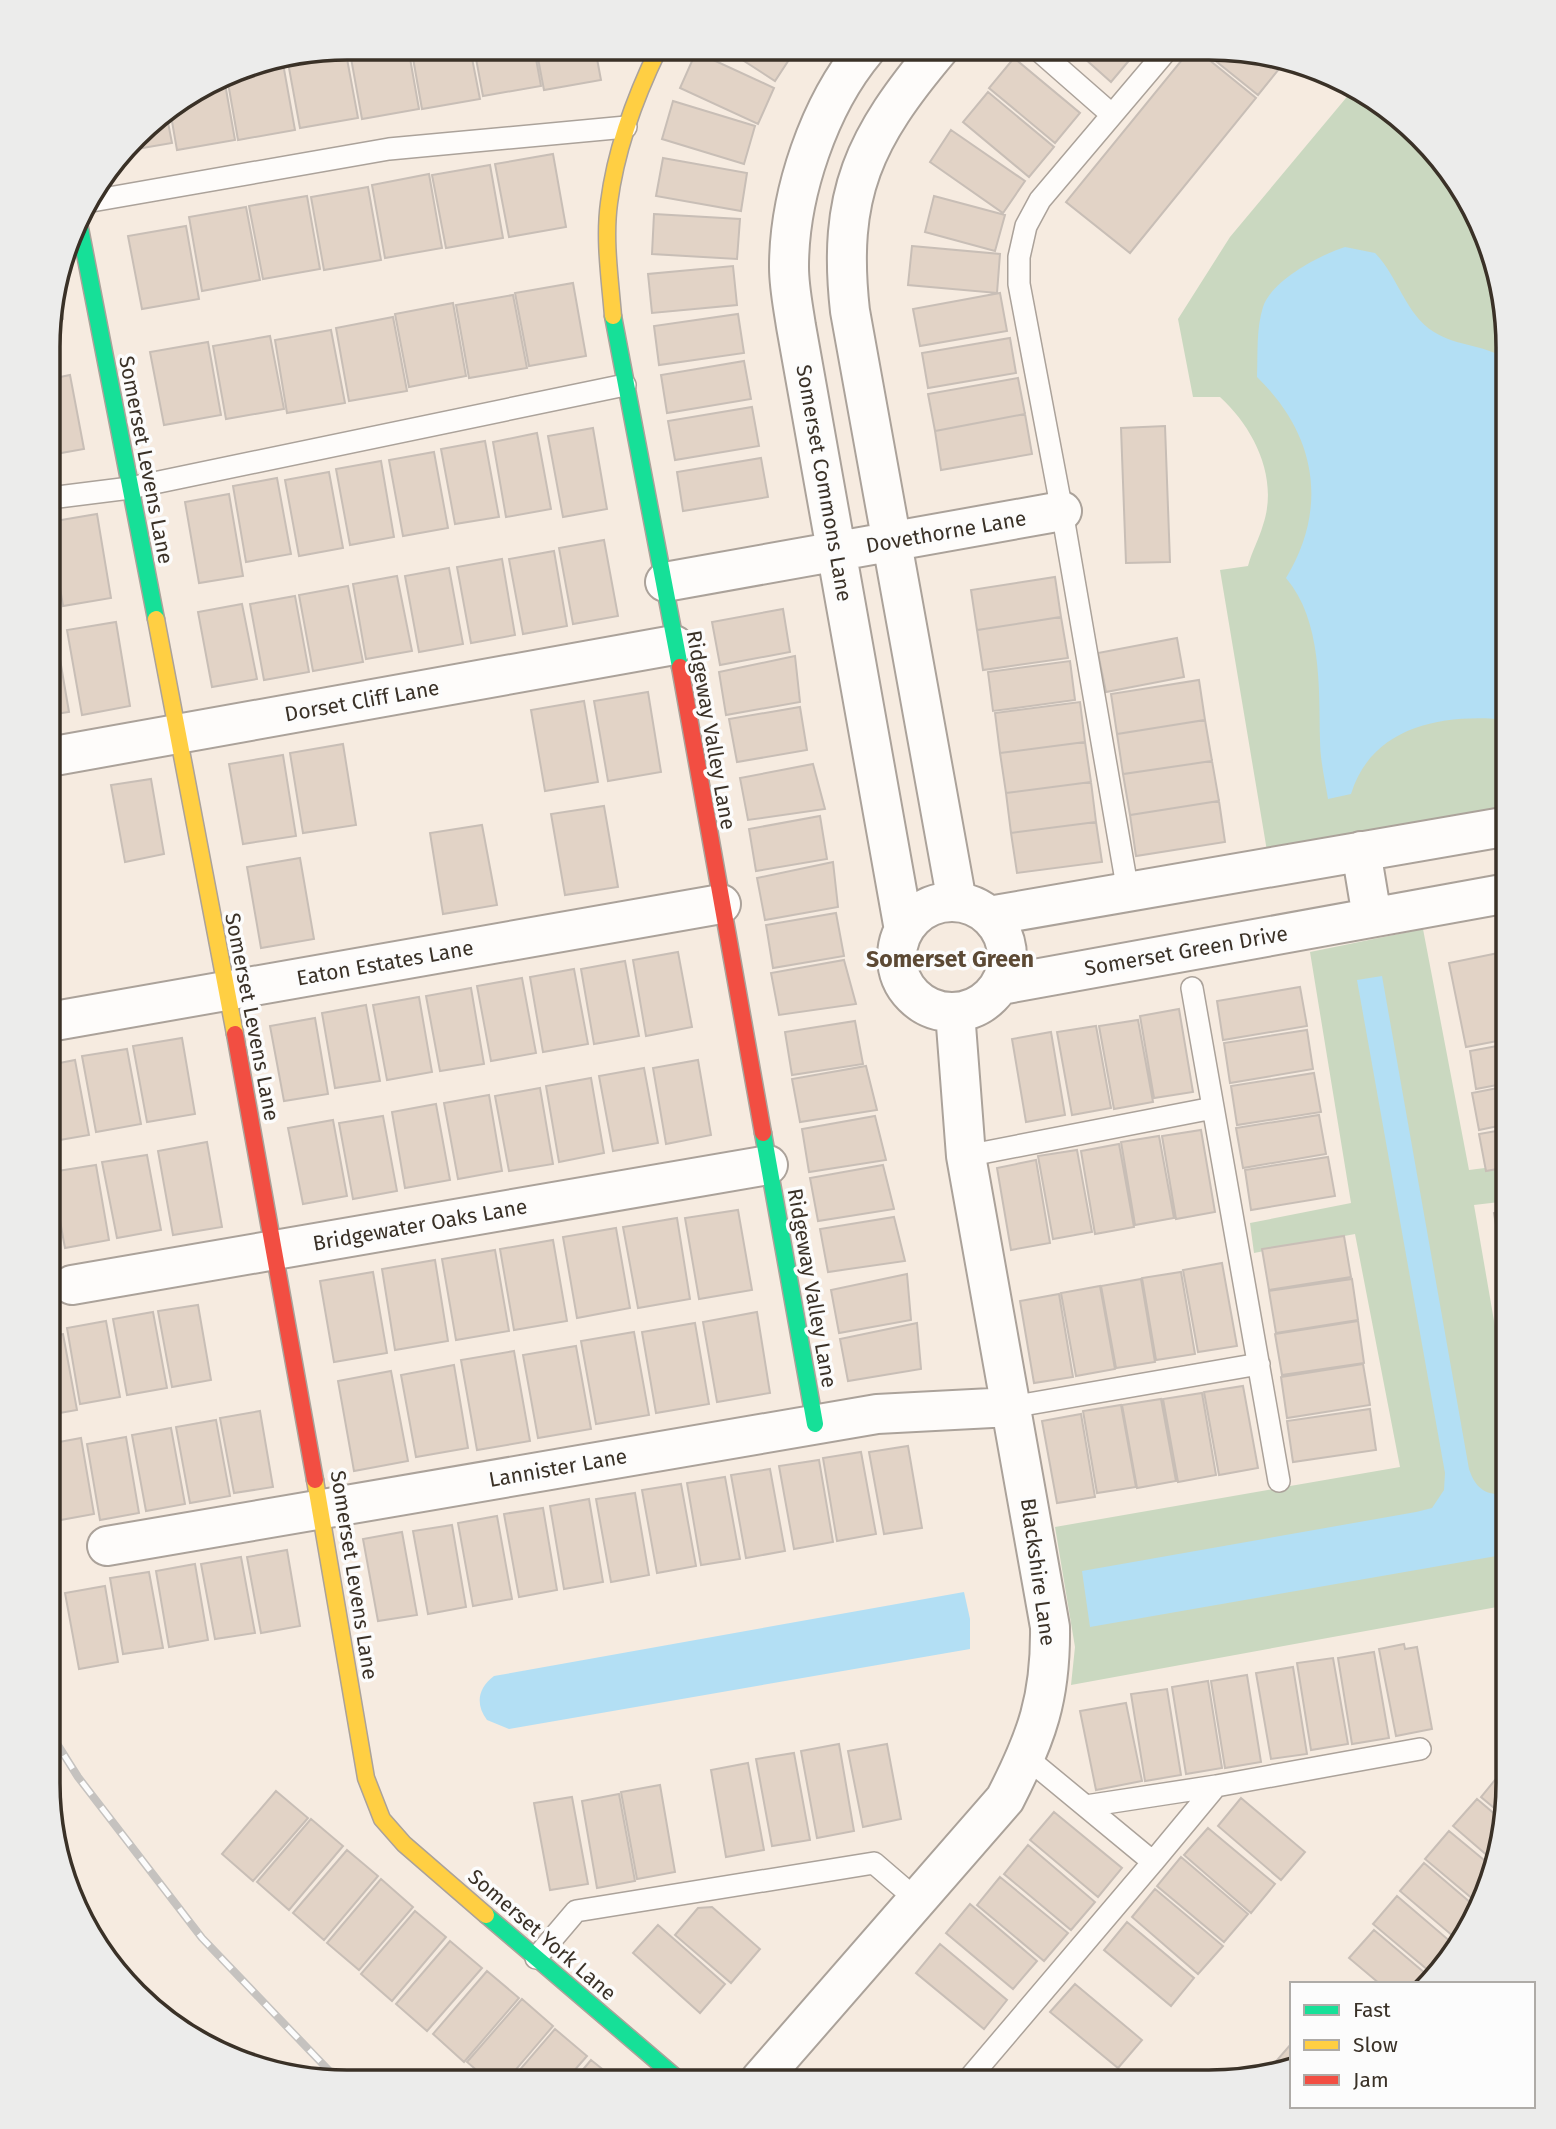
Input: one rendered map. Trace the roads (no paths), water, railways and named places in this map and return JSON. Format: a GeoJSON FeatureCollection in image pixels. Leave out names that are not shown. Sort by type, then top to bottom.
{"type":"FeatureCollection","features":[{"type":"Feature","properties":{"kind":"street","name":"Ridgeway Valley Lane"},"geometry":{"type":"LineString","coordinates":[[653,60],[636,95],[626,127],[609,203],[608,262],[615,332],[664,582],[815,1424]]}},
{"type":"Feature","properties":{"kind":"street","name":"Somerset Commons Lane"},"geometry":{"type":"LineString","coordinates":[[858,60],[834,95],[804,168],[789,267],[796,326],[904,930]]}},
{"type":"Feature","properties":{"kind":"street"},"geometry":{"type":"LineString","coordinates":[[931,60],[880,128],[858,180],[846,232],[845,257],[850,311],[893,541],[973,909],[1001,931],[1007,949],[1006,967],[1000,985],[978,1006],[956,1012],[932,1009],[907,990],[897,961],[904,930],[926,908],[973,909],[1128,891],[1496,828]]}},
{"type":"Feature","properties":{"kind":"street","name":"Somerset Levens Lane"},"geometry":{"type":"LineString","coordinates":[[81,236],[178,734],[322,1508],[366,1778],[382,1819]]}},
{"type":"Feature","properties":{"kind":"street","name":"Dovethorne Lane"},"geometry":{"type":"LineString","coordinates":[[664,582],[1062,511]]}},
{"type":"Feature","properties":{"kind":"street","name":"Dorset Cliff Lane"},"geometry":{"type":"LineString","coordinates":[[60,755],[674,645]]}},
{"type":"Feature","properties":{"kind":"street"},"geometry":{"type":"LineString","coordinates":[[1361,851],[1372,917]]}},
{"type":"Feature","properties":{"kind":"street","name":"Somerset Green Drive"},"geometry":{"type":"LineString","coordinates":[[1000,985],[1496,895]]}},
{"type":"Feature","properties":{"kind":"street","name":"Eaton Estates Lane"},"geometry":{"type":"LineString","coordinates":[[60,1020],[721,904]]}},
{"type":"Feature","properties":{"kind":"street","name":"Blackshire Lane"},"geometry":{"type":"LineString","coordinates":[[770,2070],[1005,1799],[1026,1757],[1042,1715],[1051,1670],[1050,1627],[966,1156],[956,1012]]}},
{"type":"Feature","properties":{"kind":"street","name":"Bridgewater Oaks Lane"},"geometry":{"type":"LineString","coordinates":[[72,1285],[768,1165]]}},
{"type":"Feature","properties":{"kind":"street","name":"Lannister Lane"},"geometry":{"type":"LineString","coordinates":[[107,1546],[877,1414],[1011,1407]]}},
{"type":"Feature","properties":{"kind":"street","name":"Somerset York Lane"},"geometry":{"type":"LineString","coordinates":[[382,1819],[404,1844],[666,2070]]}},
{"type":"Feature","properties":{"kind":"lane"},"geometry":{"type":"LineString","coordinates":[[1050,60],[1110,113]]}},
{"type":"Feature","properties":{"kind":"lane"},"geometry":{"type":"LineString","coordinates":[[1128,891],[1062,511],[1019,284],[1019,257],[1026,226],[1040,200],[1110,113],[1158,60]]}},
{"type":"Feature","properties":{"kind":"lane"},"geometry":{"type":"LineString","coordinates":[[100,200],[389,149],[626,127]]}},
{"type":"Feature","properties":{"kind":"lane"},"geometry":{"type":"LineString","coordinates":[[60,497],[130,488],[625,385]]}},
{"type":"Feature","properties":{"kind":"lane"},"geometry":{"type":"LineString","coordinates":[[1192,988],[1279,1481]]}},
{"type":"Feature","properties":{"kind":"lane"},"geometry":{"type":"LineString","coordinates":[[966,1156],[1213,1108]]}},
{"type":"Feature","properties":{"kind":"lane"},"geometry":{"type":"LineString","coordinates":[[1011,1407],[1259,1364]]}},
{"type":"Feature","properties":{"kind":"lane"},"geometry":{"type":"LineString","coordinates":[[1086,1806],[1216,1786],[1420,1749]]}},
{"type":"Feature","properties":{"kind":"lane"},"geometry":{"type":"LineString","coordinates":[[1026,1757],[1153,1862]]}},
{"type":"Feature","properties":{"kind":"lane"},"geometry":{"type":"LineString","coordinates":[[976,2070],[1216,1786]]}},
{"type":"Feature","properties":{"kind":"lane"},"geometry":{"type":"LineString","coordinates":[[536,1958],[576,1911],[874,1863],[917,1900]]}},
{"type":"Feature","properties":{"kind":"water"},"geometry":{"type":"Polygon","coordinates":[[[1345,247],[1375,253],[1424,324],[1443,337],[1496,353],[1496,719],[1436,722],[1393,738],[1376,752],[1361,771],[1351,794],[1328,799],[1321,755],[1316,655],[1306,614],[1298,595],[1286,578],[1300,551],[1308,525],[1310,472],[1292,422],[1277,399],[1257,377],[1259,324],[1268,297],[1286,278],[1323,256],[1345,247]]]}},
{"type":"Feature","properties":{"kind":"water"},"geometry":{"type":"Polygon","coordinates":[[[1382,976],[1469,1469],[1479,1487],[1488,1493],[1496,1494],[1496,1556],[1090,1627],[1082,1571],[1416,1512],[1432,1508],[1444,1490],[1445,1473],[1357,980],[1382,976]]]}},
{"type":"Feature","properties":{"kind":"water"},"geometry":{"type":"Polygon","coordinates":[[[964,1592],[970,1619],[970,1649],[509,1729],[487,1720],[481,1708],[480,1696],[484,1686],[494,1676],[964,1592]]]}},
{"type":"Feature","properties":{"kind":"railway"},"geometry":{"type":"LineString","coordinates":[[60,1749],[78,1777],[202,1938],[327,2069]]}},
{"type":"Feature","properties":{"kind":"district","name":"Somerset Green"},"geometry":{"type":"Point","coordinates":[950,959]}}]}
